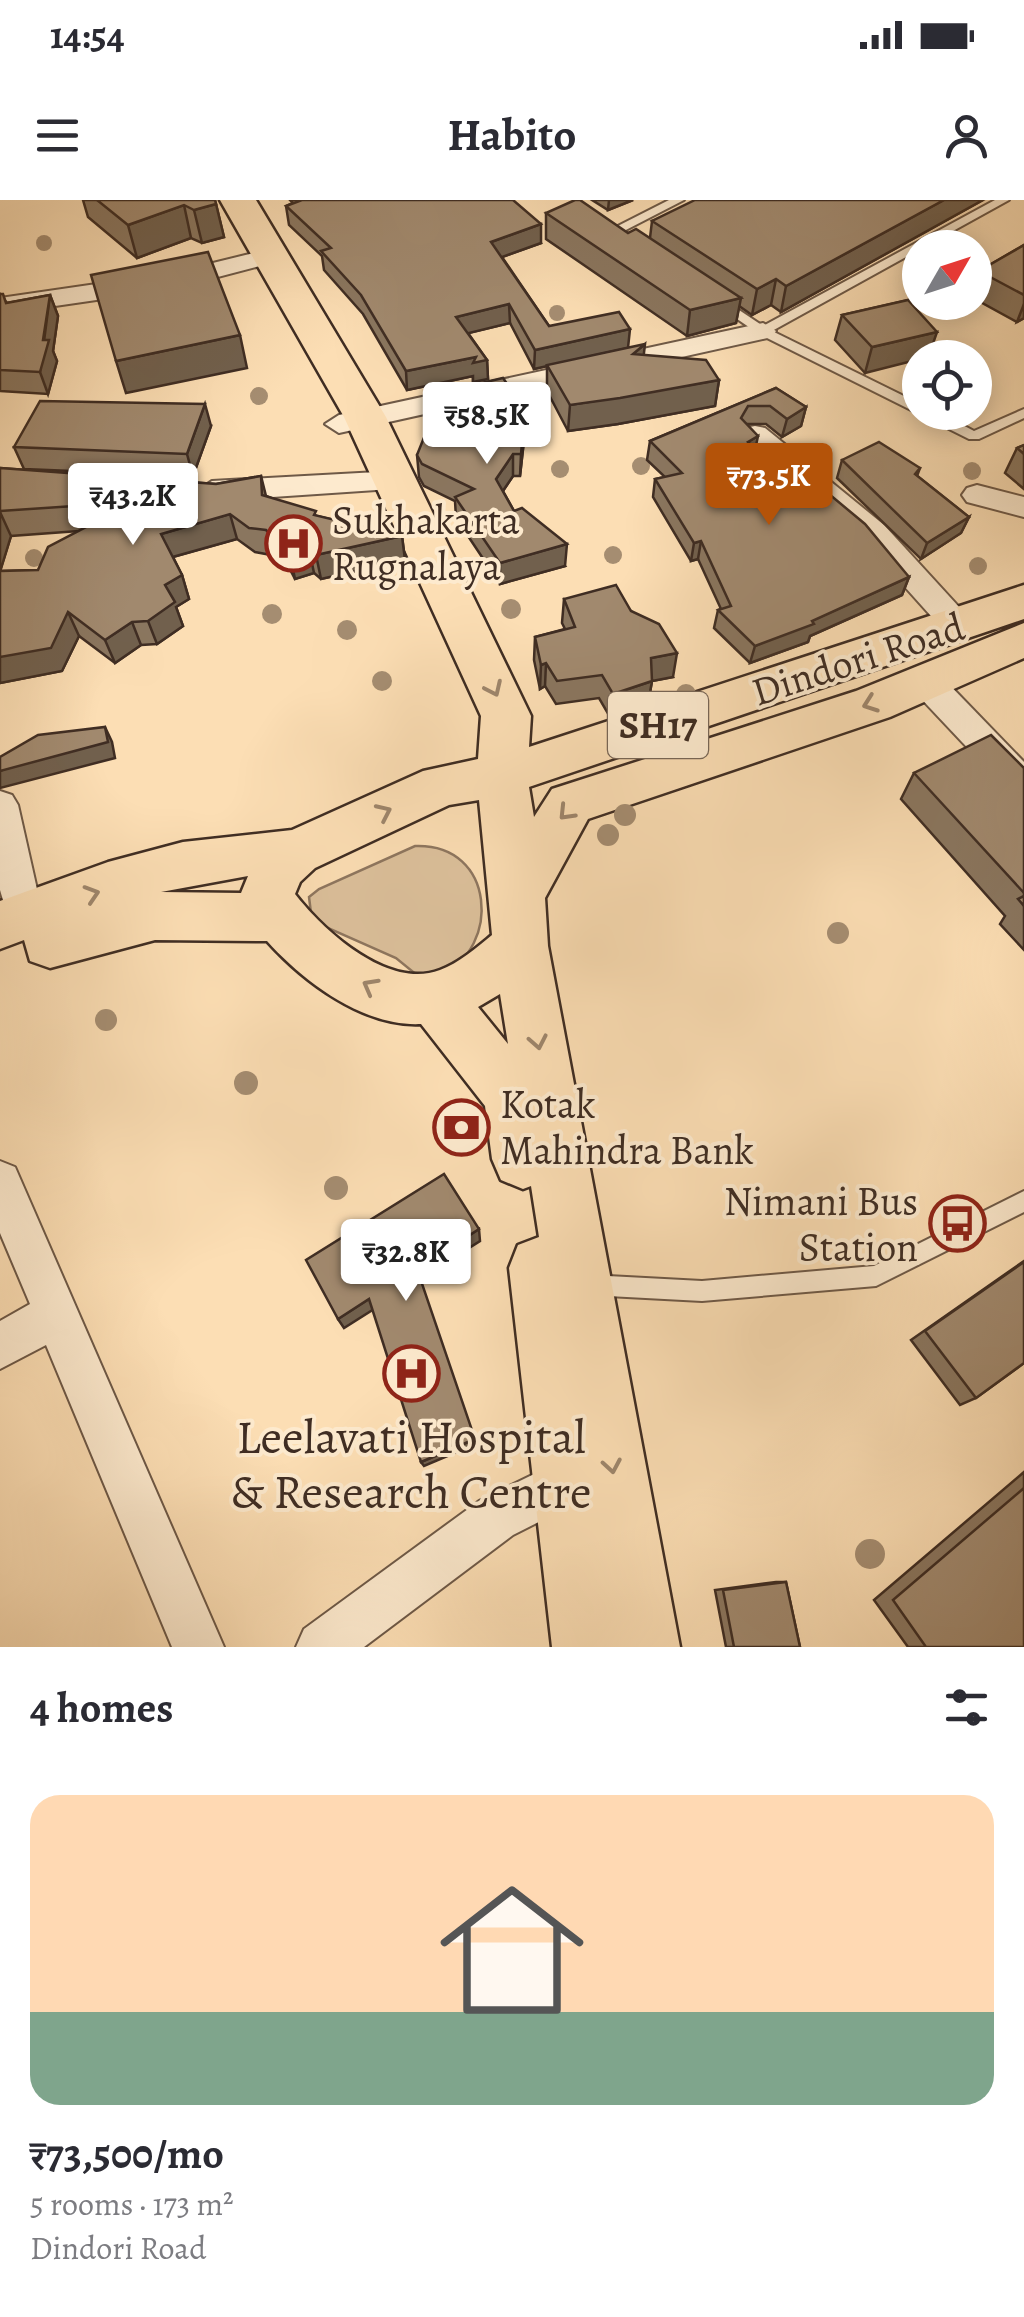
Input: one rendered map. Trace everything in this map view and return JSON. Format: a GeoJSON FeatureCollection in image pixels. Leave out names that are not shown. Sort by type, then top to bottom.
{"type":"FeatureCollection","features":[{"type":"Feature","properties":{"kind":"main road"},"geometry":{"type":"LineString","coordinates":[[218,200],[264,257]]}},
{"type":"Feature","properties":{"kind":"main road"},"geometry":{"type":"LineString","coordinates":[[238,200],[381,480],[502,776],[561,1286],[567,1482],[590,1647]]}},
{"type":"Feature","properties":{"kind":"main road","name":"Dindori Road"},"geometry":{"type":"LineString","coordinates":[[296,852],[441,786],[502,776],[959,627],[1024,602]]}},
{"type":"Feature","properties":{"kind":"main road"},"geometry":{"type":"LineString","coordinates":[[296,852],[269,882],[266,898],[278,917],[338,968],[385,994],[402,1000],[435,998],[483,976],[519,921],[544,840],[570,804],[873,704],[1024,639]]}},
{"type":"Feature","properties":{"kind":"main road"},"geometry":{"type":"LineString","coordinates":[[8,934],[154,873],[246,851],[296,852]]}},
{"type":"Feature","properties":{"kind":"main road"},"geometry":{"type":"LineString","coordinates":[[8,934],[154,916],[278,917]]}},
{"type":"Feature","properties":{"kind":"main road"},"geometry":{"type":"LineString","coordinates":[[435,998],[513,1095],[644,1647]]}},
{"type":"Feature","properties":{"kind":"street"},"geometry":{"type":"LineString","coordinates":[[0,306],[172,281],[264,257]]}},
{"type":"Feature","properties":{"kind":"street"},"geometry":{"type":"LineString","coordinates":[[352,420],[763,331]]}},
{"type":"Feature","properties":{"kind":"street"},"geometry":{"type":"LineString","coordinates":[[756,435],[872,532],[959,627]]}},
{"type":"Feature","properties":{"kind":"street"},"geometry":{"type":"LineString","coordinates":[[178,490],[218,492],[381,480]]}},
{"type":"Feature","properties":{"kind":"street"},"geometry":{"type":"LineString","coordinates":[[977,495],[1024,506]]}},
{"type":"Feature","properties":{"kind":"street"},"geometry":{"type":"LineString","coordinates":[[925,682],[1024,785]]}},
{"type":"Feature","properties":{"kind":"street"},"geometry":{"type":"LineString","coordinates":[[0,805],[8,934]]}},
{"type":"Feature","properties":{"kind":"street"},"geometry":{"type":"LineString","coordinates":[[0,1182],[198,1647]]}},
{"type":"Feature","properties":{"kind":"street"},"geometry":{"type":"LineString","coordinates":[[0,1346],[56,1314]]}},
{"type":"Feature","properties":{"kind":"street"},"geometry":{"type":"LineString","coordinates":[[322,1647],[496,1518],[567,1482]]}},
{"type":"Feature","properties":{"kind":"lane"},"geometry":{"type":"LineString","coordinates":[[627,242],[612,232],[678,200]]}},
{"type":"Feature","properties":{"kind":"lane"},"geometry":{"type":"LineString","coordinates":[[763,331],[1003,200]]}},
{"type":"Feature","properties":{"kind":"lane"},"geometry":{"type":"LineString","coordinates":[[702,292],[763,331],[902,400]]}},
{"type":"Feature","properties":{"kind":"lane"},"geometry":{"type":"LineString","coordinates":[[992,428],[1024,414]]}},
{"type":"Feature","properties":{"kind":"lane"},"geometry":{"type":"LineString","coordinates":[[962,430],[974,436],[988,430]]}},
{"type":"Feature","properties":{"kind":"lane"},"geometry":{"type":"LineString","coordinates":[[561,1286],[702,1290],[876,1276],[1024,1201]]}},
{"type":"Feature","properties":{"kind":"shaded area"},"geometry":{"type":"Polygon","coordinates":[[[415,846],[442,850],[462,861],[475,879],[481,900],[481,922],[474,943],[461,961],[437,975],[418,976],[396,958],[312,921],[309,897],[319,889],[415,846]]]}},
{"type":"Feature","properties":{"kind":"building"},"geometry":{"type":"Polygon","coordinates":[[[97,200],[215,200],[216,204],[194,210],[184,205],[128,225],[97,200]]]}},
{"type":"Feature","properties":{"kind":"building"},"geometry":{"type":"Polygon","coordinates":[[[302,200],[513,200],[541,224],[491,242],[549,326],[619,312],[630,329],[535,350],[509,304],[456,317],[487,360],[473,363],[476,357],[406,371],[361,295],[321,251],[331,248],[286,206],[302,200]]]}},
{"type":"Feature","properties":{"kind":"building"},"geometry":{"type":"Polygon","coordinates":[[[575,200],[628,233],[636,229],[741,298],[690,310],[546,213],[575,200]]]}},
{"type":"Feature","properties":{"kind":"building"},"geometry":{"type":"Polygon","coordinates":[[[695,200],[944,200],[786,286],[776,279],[757,289],[652,221],[695,200]]]}},
{"type":"Feature","properties":{"kind":"building"},"geometry":{"type":"Polygon","coordinates":[[[1024,245],[1024,295],[992,278],[992,263],[1024,245]]]}},
{"type":"Feature","properties":{"kind":"building"},"geometry":{"type":"Polygon","coordinates":[[[208,252],[240,335],[116,361],[91,275],[208,252]]]}},
{"type":"Feature","properties":{"kind":"building"},"geometry":{"type":"Polygon","coordinates":[[[0,294],[6,303],[50,295],[43,340],[49,340],[40,372],[0,370],[0,294]]]}},
{"type":"Feature","properties":{"kind":"building"},"geometry":{"type":"Polygon","coordinates":[[[902,301],[902,320],[926,320],[937,332],[872,347],[842,315],[902,301]]]}},
{"type":"Feature","properties":{"kind":"building"},"geometry":{"type":"Polygon","coordinates":[[[645,344],[633,354],[706,360],[719,380],[570,405],[547,365],[645,344]]]}},
{"type":"Feature","properties":{"kind":"building"},"geometry":{"type":"Polygon","coordinates":[[[503,378],[525,409],[521,454],[513,454],[496,479],[514,511],[522,508],[567,544],[500,563],[455,497],[474,489],[422,464],[417,455],[427,430],[439,431],[460,388],[503,378]]]}},
{"type":"Feature","properties":{"kind":"building"},"geometry":{"type":"Polygon","coordinates":[[[776,388],[806,407],[787,419],[770,406],[748,406],[741,418],[758,436],[748,442],[794,487],[811,479],[865,524],[909,577],[812,621],[814,624],[755,646],[718,610],[731,606],[701,541],[694,543],[655,479],[682,473],[650,441],[776,388]]]}},
{"type":"Feature","properties":{"kind":"building"},"geometry":{"type":"Polygon","coordinates":[[[40,401],[205,404],[187,454],[14,447],[40,401]]]}},
{"type":"Feature","properties":{"kind":"building"},"geometry":{"type":"Polygon","coordinates":[[[879,442],[920,468],[915,474],[969,517],[927,543],[842,460],[879,442]]]}},
{"type":"Feature","properties":{"kind":"building"},"geometry":{"type":"Polygon","coordinates":[[[0,468],[216,484],[261,476],[262,495],[316,511],[314,515],[402,536],[316,555],[309,549],[290,555],[280,536],[274,538],[266,530],[249,528],[230,514],[161,534],[182,575],[165,585],[175,602],[148,621],[132,622],[105,640],[68,612],[51,648],[0,657],[0,571],[38,570],[48,547],[134,502],[0,511],[0,468]]]}},
{"type":"Feature","properties":{"kind":"building"},"geometry":{"type":"Polygon","coordinates":[[[616,585],[631,611],[659,624],[677,653],[651,658],[652,681],[613,694],[602,675],[557,681],[546,663],[541,665],[535,637],[575,627],[564,599],[616,585]]]}},
{"type":"Feature","properties":{"kind":"building"},"geometry":{"type":"Polygon","coordinates":[[[105,727],[108,742],[0,771],[0,757],[38,735],[105,727]]]}},
{"type":"Feature","properties":{"kind":"building"},"geometry":{"type":"Polygon","coordinates":[[[991,735],[1024,768],[1024,893],[914,773],[991,735]]]}},
{"type":"Feature","properties":{"kind":"building"},"geometry":{"type":"Polygon","coordinates":[[[444,1174],[479,1229],[417,1269],[475,1439],[421,1462],[369,1299],[338,1319],[306,1260],[444,1174]]]}},
{"type":"Feature","properties":{"kind":"building"},"geometry":{"type":"Polygon","coordinates":[[[1024,1262],[1024,1363],[976,1398],[925,1331],[1024,1262]]]}},
{"type":"Feature","properties":{"kind":"building"},"geometry":{"type":"Polygon","coordinates":[[[1024,1488],[1024,1647],[926,1647],[893,1600],[1024,1488]]]}},
{"type":"Feature","properties":{"kind":"building"},"geometry":{"type":"Polygon","coordinates":[[[786,1582],[800,1647],[734,1647],[723,1590],[786,1582]]]}},
{"type":"Feature","properties":{"kind":"place","name":"Sukhakarta Rugnalaya"},"geometry":{"type":"Point","coordinates":[293,543]}},
{"type":"Feature","properties":{"kind":"place","name":"Kotak Mahindra Bank"},"geometry":{"type":"Point","coordinates":[461,1127]}},
{"type":"Feature","properties":{"kind":"place","name":"Nimani Bus Station"},"geometry":{"type":"Point","coordinates":[957,1224]}},
{"type":"Feature","properties":{"kind":"place","name":"Leelavati Hospital & Research Centre"},"geometry":{"type":"Point","coordinates":[411,1373]}}]}
